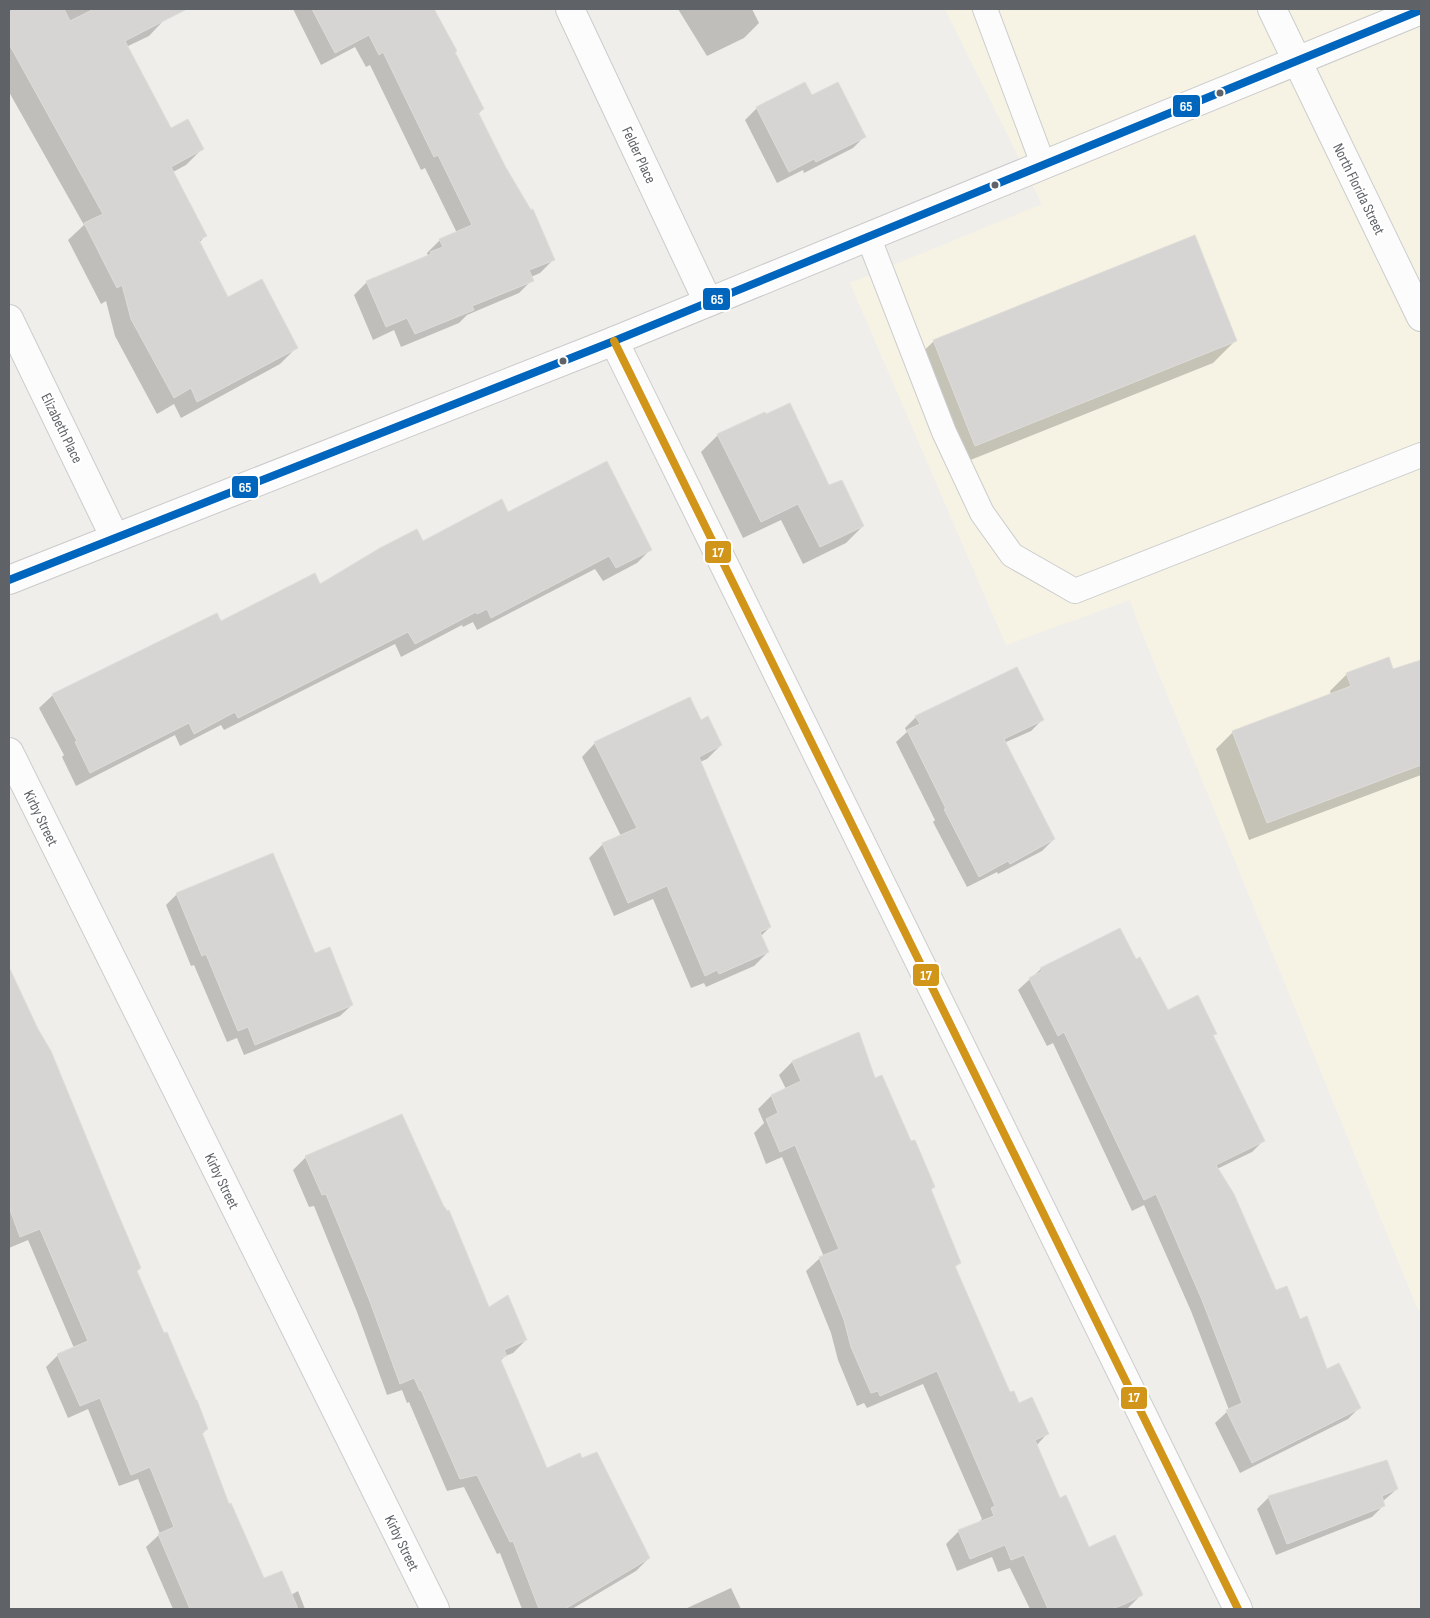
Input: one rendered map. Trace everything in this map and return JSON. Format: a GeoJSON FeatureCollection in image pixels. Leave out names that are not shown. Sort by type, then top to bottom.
{"type":"FeatureCollection","features":[{"type":"Feature","properties":{"kind":"street","name":"Felder Place"},"geometry":{"type":"LineString","coordinates":[[570,9],[708,302]]}},
{"type":"Feature","properties":{"kind":"street","name":"North Florida Street"},"geometry":{"type":"LineString","coordinates":[[1272,9],[1421,317]]}},
{"type":"Feature","properties":{"kind":"street"},"geometry":{"type":"LineString","coordinates":[[9,580],[614,341],[1421,10]]}},
{"type":"Feature","properties":{"kind":"street","name":"Elizabeth Place"},"geometry":{"type":"LineString","coordinates":[[9,319],[115,538]]}},
{"type":"Feature","properties":{"kind":"street"},"geometry":{"type":"LineString","coordinates":[[614,341],[1238,1609]]}},
{"type":"Feature","properties":{"kind":"street","name":"Kirby Street"},"geometry":{"type":"LineString","coordinates":[[9,752],[435,1609]]}},
{"type":"Feature","properties":{"kind":"lane"},"geometry":{"type":"LineString","coordinates":[[984,9],[1043,164]]}},
{"type":"Feature","properties":{"kind":"lane"},"geometry":{"type":"LineString","coordinates":[[868,236],[944,432],[982,512],[1012,555],[1075,591],[1421,455]]}},
{"type":"Feature","properties":{"kind":"shaded area"},"geometry":{"type":"Polygon","coordinates":[[[945,9],[1421,9],[1421,1309],[1418,1310],[1130,600],[1006,645],[850,283],[1042,204],[945,9]]]}},
{"type":"Feature","properties":{"kind":"building"},"geometry":{"type":"Polygon","coordinates":[[[9,9],[64,9],[70,21],[94,9],[187,9],[125,41],[171,128],[188,119],[204,149],[171,167],[207,236],[199,240],[228,297],[262,279],[298,348],[197,402],[191,388],[174,398],[131,319],[122,285],[117,288],[84,223],[103,214],[9,44],[9,9]]]}},
{"type":"Feature","properties":{"kind":"building"},"geometry":{"type":"Polygon","coordinates":[[[312,9],[434,9],[457,51],[455,52],[484,109],[478,112],[505,166],[531,210],[533,209],[555,260],[529,270],[534,281],[472,306],[474,310],[415,334],[407,318],[386,327],[366,281],[431,254],[430,252],[443,247],[439,239],[472,225],[438,155],[434,157],[383,52],[379,55],[369,35],[335,53],[312,9]]]}},
{"type":"Feature","properties":{"kind":"building"},"geometry":{"type":"Polygon","coordinates":[[[805,82],[812,95],[838,82],[866,137],[816,162],[814,159],[789,172],[756,107],[805,82]]]}},
{"type":"Feature","properties":{"kind":"building"},"geometry":{"type":"Polygon","coordinates":[[[1195,235],[1237,341],[975,446],[933,340],[1195,235]]]}},
{"type":"Feature","properties":{"kind":"building"},"geometry":{"type":"Polygon","coordinates":[[[790,403],[829,485],[842,480],[864,526],[820,547],[798,504],[761,522],[717,434],[790,403]]]}},
{"type":"Feature","properties":{"kind":"building"},"geometry":{"type":"Polygon","coordinates":[[[607,461],[652,550],[616,568],[609,556],[491,618],[487,609],[477,614],[476,612],[415,644],[408,632],[238,718],[235,712],[194,734],[189,723],[90,773],[75,742],[77,741],[52,694],[217,613],[221,621],[315,573],[320,584],[380,548],[417,529],[423,541],[502,499],[508,512],[607,461]]]}},
{"type":"Feature","properties":{"kind":"building"},"geometry":{"type":"Polygon","coordinates":[[[1389,657],[1393,669],[1421,660],[1421,765],[1267,823],[1232,731],[1351,686],[1346,673],[1389,657]]]}},
{"type":"Feature","properties":{"kind":"building"},"geometry":{"type":"Polygon","coordinates":[[[1017,667],[1044,720],[1004,739],[1055,839],[1010,864],[1008,861],[979,877],[944,809],[946,809],[907,730],[920,724],[915,716],[1017,667]]]}},
{"type":"Feature","properties":{"kind":"building"},"geometry":{"type":"Polygon","coordinates":[[[690,697],[701,720],[708,716],[722,745],[699,757],[771,927],[760,932],[769,952],[719,974],[717,970],[705,976],[667,886],[628,903],[602,843],[637,828],[594,742],[690,697]]]}},
{"type":"Feature","properties":{"kind":"building"},"geometry":{"type":"Polygon","coordinates":[[[273,853],[315,953],[330,947],[353,1005],[255,1045],[248,1027],[238,1031],[206,954],[202,956],[176,893],[273,853]]]}},
{"type":"Feature","properties":{"kind":"building"},"geometry":{"type":"Polygon","coordinates":[[[1120,928],[1136,959],[1140,957],[1168,1010],[1198,995],[1217,1034],[1213,1035],[1265,1141],[1216,1165],[1234,1194],[1276,1290],[1287,1286],[1300,1319],[1307,1316],[1327,1369],[1339,1363],[1361,1408],[1252,1463],[1226,1410],[1242,1403],[1202,1300],[1156,1194],[1144,1200],[1064,1032],[1058,1036],[1029,978],[1042,971],[1040,968],[1120,928]]]}},
{"type":"Feature","properties":{"kind":"building"},"geometry":{"type":"Polygon","coordinates":[[[9,967],[38,1029],[51,1051],[141,1268],[137,1271],[164,1333],[167,1332],[197,1400],[208,1429],[202,1432],[229,1504],[231,1503],[264,1578],[282,1571],[298,1609],[190,1609],[158,1534],[174,1527],[150,1467],[131,1475],[100,1398],[80,1406],[57,1354],[88,1341],[40,1229],[20,1237],[9,1207],[9,967]]]}},
{"type":"Feature","properties":{"kind":"building"},"geometry":{"type":"Polygon","coordinates":[[[859,1032],[875,1078],[882,1075],[911,1141],[915,1140],[935,1187],[931,1189],[961,1263],[955,1266],[1010,1392],[1014,1391],[1019,1403],[1032,1397],[1049,1434],[1035,1440],[1060,1498],[1066,1495],[1089,1547],[1115,1535],[1143,1595],[1125,1604],[1112,1609],[1048,1609],[1024,1555],[1011,1560],[1005,1545],[970,1559],[958,1530],[994,1516],[991,1508],[995,1506],[937,1371],[880,1396],[878,1391],[871,1393],[851,1347],[844,1320],[819,1257],[839,1249],[795,1145],[780,1152],[766,1119],[778,1113],[771,1095],[801,1081],[792,1061],[859,1032]]]}},
{"type":"Feature","properties":{"kind":"building"},"geometry":{"type":"Polygon","coordinates":[[[402,1114],[444,1207],[447,1211],[449,1210],[489,1307],[508,1295],[527,1340],[504,1350],[507,1356],[500,1358],[547,1468],[580,1453],[582,1458],[597,1452],[650,1558],[565,1609],[539,1609],[513,1541],[510,1542],[477,1475],[460,1479],[414,1378],[400,1384],[369,1299],[326,1194],[322,1195],[305,1156],[402,1114]]]}},
{"type":"Feature","properties":{"kind":"building"},"geometry":{"type":"Polygon","coordinates":[[[1387,1460],[1398,1489],[1382,1496],[1385,1506],[1287,1544],[1268,1496],[1387,1460]]]}},
{"type":"Feature","properties":{"kind":"transit line","name":"65"},"geometry":{"type":"LineString","coordinates":[[9,580],[614,341],[1421,10]]}},
{"type":"Feature","properties":{"kind":"transit line","name":"17"},"geometry":{"type":"LineString","coordinates":[[614,341],[1238,1609]]}}]}
